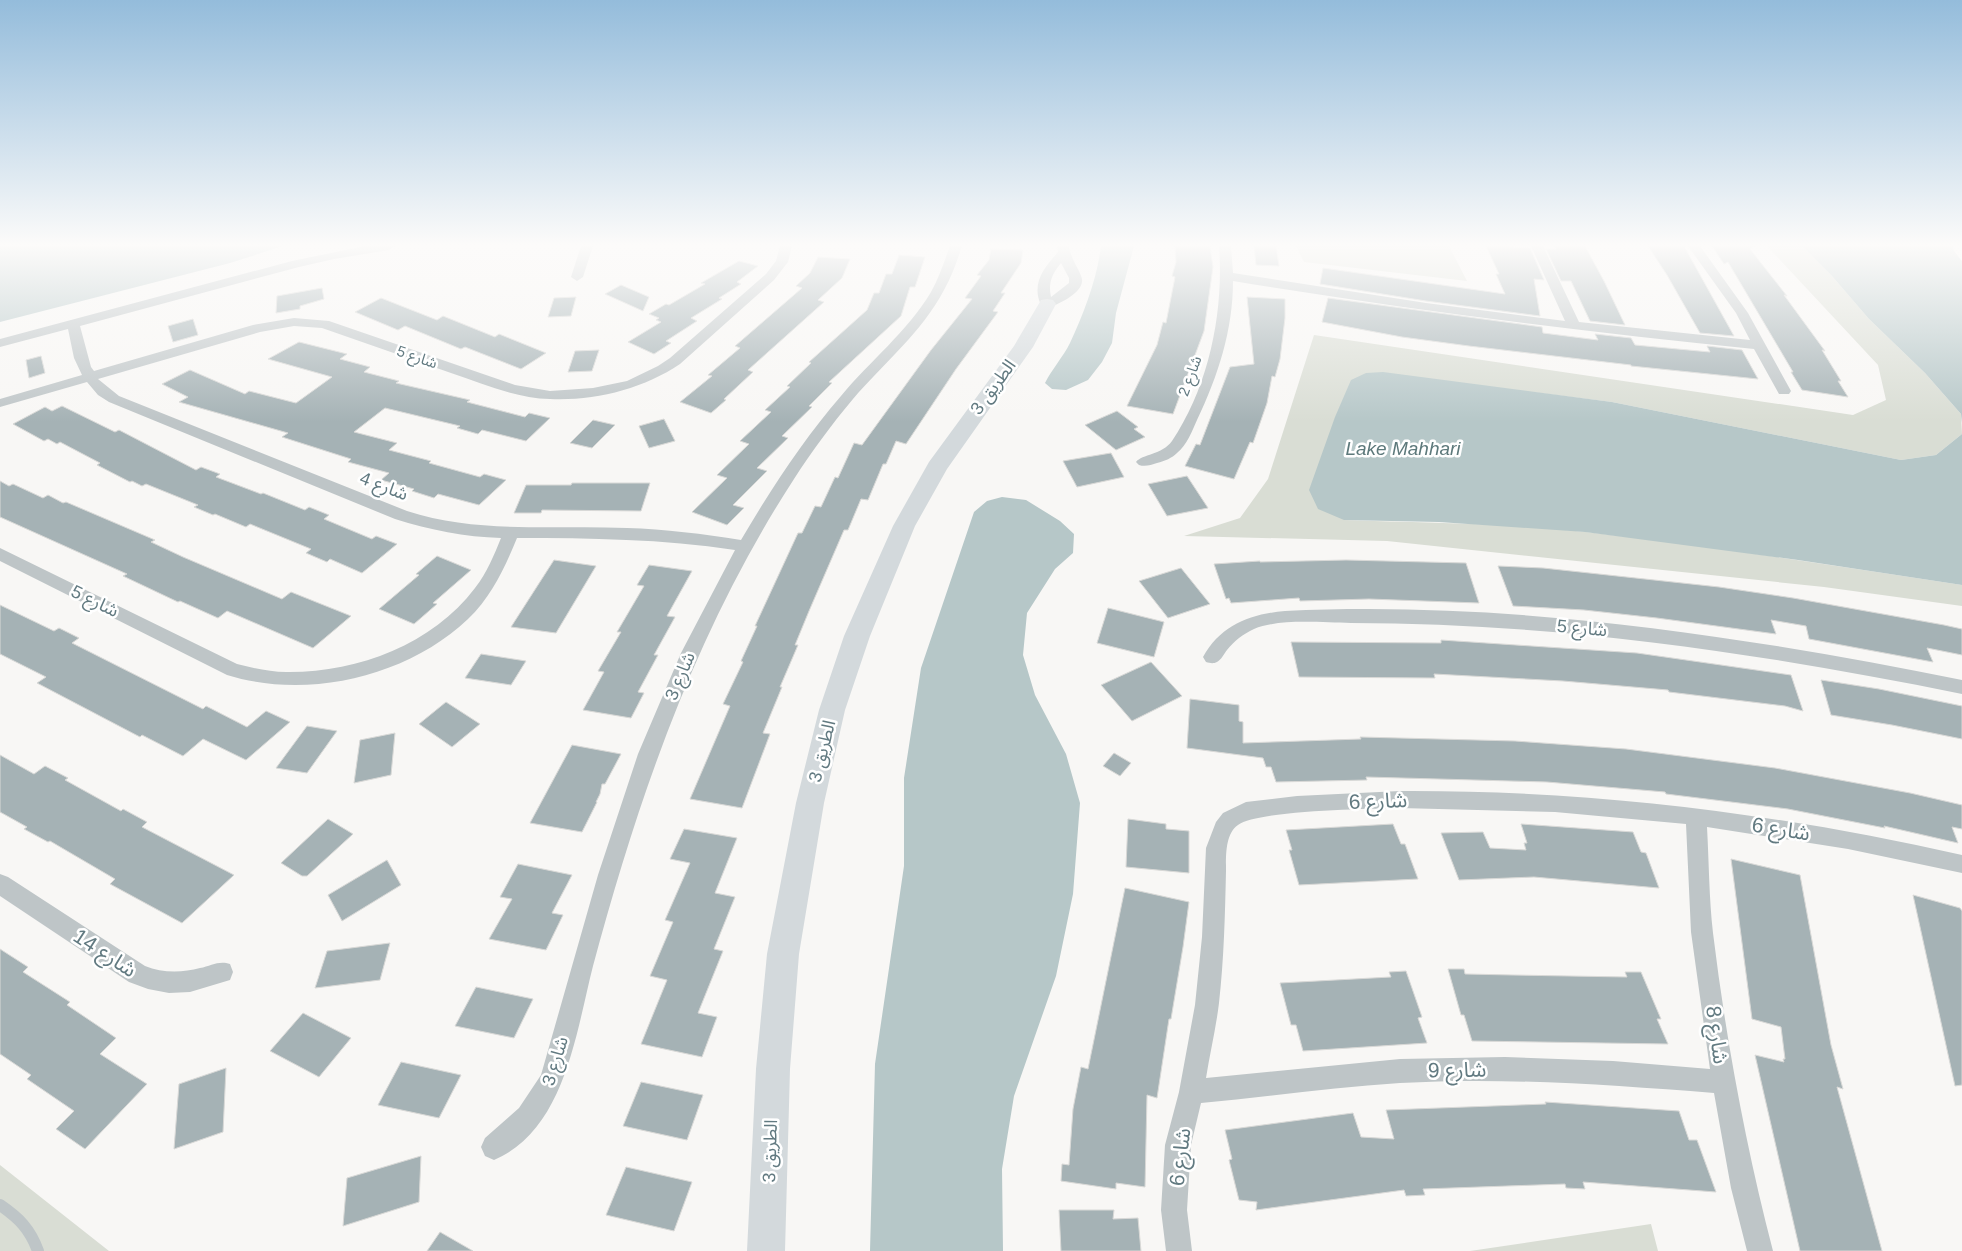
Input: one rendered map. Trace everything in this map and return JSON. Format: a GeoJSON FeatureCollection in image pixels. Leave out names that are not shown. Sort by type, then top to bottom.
{"type":"FeatureCollection","features":[{"type":"Feature","properties":{"kind":"street"},"geometry":{"type":"LineString","coordinates":[[0,343],[145,304]]}},
{"type":"Feature","properties":{"kind":"street","name":"شارع 5"},"geometry":{"type":"LineString","coordinates":[[0,403],[270,325],[305,322],[324,324],[512,389],[550,395],[613,389],[648,377],[675,361],[739,304]]}},
{"type":"Feature","properties":{"kind":"street","name":"شارع 3"},"geometry":{"type":"LineString","coordinates":[[494,1147],[523,1124],[544,1095],[552,1079],[588,943],[648,754],[695,641],[746,546],[778,492],[812,442],[846,398],[921,316],[928,304]]}},
{"type":"Feature","properties":{"kind":"street","name":"3 الطريق"},"geometry":{"type":"LineString","coordinates":[[766,1251],[773,1069],[783,954],[810,803],[832,710],[857,636],[904,526],[937,467],[1052,304]]}},
{"type":"Feature","properties":{"kind":"street","name":"شارع 2"},"geometry":{"type":"LineString","coordinates":[[1144,462],[1166,454],[1176,445],[1202,395],[1221,334],[1224,304]]}},
{"type":"Feature","properties":{"kind":"street"},"geometry":{"type":"LineString","coordinates":[[1404,304],[1574,326],[1759,344]]}},
{"type":"Feature","properties":{"kind":"street"},"geometry":{"type":"LineString","coordinates":[[1564,304],[1574,326]]}},
{"type":"Feature","properties":{"kind":"street"},"geometry":{"type":"LineString","coordinates":[[1736,304],[1784,391]]}},
{"type":"Feature","properties":{"kind":"street"},"geometry":{"type":"LineString","coordinates":[[72,324],[88,377]]}},
{"type":"Feature","properties":{"kind":"street","name":"شارع 4"},"geometry":{"type":"LineString","coordinates":[[88,377],[99,389],[114,399],[401,515],[452,528],[512,534],[627,533],[694,538],[746,546]]}},
{"type":"Feature","properties":{"kind":"street","name":"شارع 5"},"geometry":{"type":"LineString","coordinates":[[0,554],[233,670],[286,679],[313,678],[341,674],[374,665],[406,652],[436,634],[461,615],[480,595],[492,576],[512,534]]}},
{"type":"Feature","properties":{"kind":"street","name":"شارع 5"},"geometry":{"type":"LineString","coordinates":[[1212,657],[1223,642],[1239,629],[1256,622],[1282,618],[1429,618],[1589,628],[1680,638],[1763,649],[1962,687]]}},
{"type":"Feature","properties":{"kind":"street","name":"شارع 6"},"geometry":{"type":"LineString","coordinates":[[1179,1251],[1174,1210],[1178,1145],[1191,1092],[1209,986],[1216,898],[1216,848],[1223,828],[1230,819],[1246,810],[1376,800],[1480,799],[1590,805],[1696,817],[1852,841],[1962,864]]}},
{"type":"Feature","properties":{"kind":"street","name":"شارع 8"},"geometry":{"type":"LineString","coordinates":[[1696,817],[1702,932],[1724,1082],[1744,1188],[1760,1251]]}},
{"type":"Feature","properties":{"kind":"street","name":"شارع 14"},"geometry":{"type":"LineString","coordinates":[[0,884],[149,980],[180,983],[194,981],[222,972]]}},
{"type":"Feature","properties":{"kind":"street","name":"شارع 9"},"geometry":{"type":"LineString","coordinates":[[1191,1092],[1400,1071],[1438,1070],[1505,1069],[1613,1073],[1724,1082]]}},
{"type":"Feature","properties":{"kind":"lane"},"geometry":{"type":"LineString","coordinates":[[0,1205],[27,1225],[38,1251]]}},
{"type":"Feature","properties":{"kind":"shaded area"},"geometry":{"type":"Polygon","coordinates":[[[1821,304],[1856,304],[1925,373],[1961,414],[1962,434],[1936,455],[1901,460],[1612,402],[1531,392],[1344,520],[1556,529],[1727,550],[1962,585],[1962,606],[1824,587],[1387,541],[1184,536],[1240,518],[1268,479],[1314,335],[1853,415],[1886,400],[1878,365],[1821,304]]]}},
{"type":"Feature","properties":{"kind":"shaded area"},"geometry":{"type":"Polygon","coordinates":[[[0,1165],[109,1251],[0,1251],[0,1165]]]}},
{"type":"Feature","properties":{"kind":"shaded area"},"geometry":{"type":"Polygon","coordinates":[[[1651,1224],[1658,1251],[1470,1251],[1651,1224]]]}},
{"type":"Feature","properties":{"kind":"water"},"geometry":{"type":"Polygon","coordinates":[[[0,304],[69,304],[0,322],[0,304]]]}},
{"type":"Feature","properties":{"kind":"water"},"geometry":{"type":"Polygon","coordinates":[[[1086,304],[1118,304],[1112,343],[1102,362],[1088,380],[1066,390],[1052,389],[1045,383],[1070,343],[1086,304]]]}},
{"type":"Feature","properties":{"kind":"water"},"geometry":{"type":"Polygon","coordinates":[[[1856,304],[1962,304],[1962,423],[1961,414],[1925,373],[1856,304]]]}},
{"type":"Feature","properties":{"kind":"water","name":"Lake Mahhari"},"geometry":{"type":"Polygon","coordinates":[[[1383,372],[1612,402],[1901,460],[1936,455],[1962,434],[1962,585],[1798,560],[1585,532],[1439,522],[1344,520],[1318,509],[1309,490],[1335,417],[1351,380],[1366,373],[1383,372]]]}},
{"type":"Feature","properties":{"kind":"water"},"geometry":{"type":"Polygon","coordinates":[[[1002,497],[1026,500],[1060,521],[1074,534],[1073,553],[1055,569],[1027,613],[1023,655],[1035,695],[1066,754],[1080,803],[1073,894],[1056,976],[1014,1096],[1002,1169],[1003,1251],[870,1251],[875,1064],[904,866],[904,778],[921,668],[974,512],[987,501],[1002,497]]]}},
{"type":"Feature","properties":{"kind":"building"},"geometry":{"type":"Polygon","coordinates":[[[277,304],[306,304],[300,306],[300,309],[276,313],[277,304]]]}},
{"type":"Feature","properties":{"kind":"building"},"geometry":{"type":"Polygon","coordinates":[[[369,304],[397,304],[437,320],[443,316],[495,337],[499,334],[546,353],[521,369],[465,347],[461,349],[405,326],[398,330],[355,312],[369,304]]]}},
{"type":"Feature","properties":{"kind":"building"},"geometry":{"type":"Polygon","coordinates":[[[552,304],[574,304],[571,316],[548,317],[552,304]]]}},
{"type":"Feature","properties":{"kind":"building"},"geometry":{"type":"Polygon","coordinates":[[[628,304],[646,304],[643,311],[628,304]]]}},
{"type":"Feature","properties":{"kind":"building"},"geometry":{"type":"Polygon","coordinates":[[[665,304],[713,304],[691,318],[697,321],[666,341],[671,343],[654,354],[628,342],[661,322],[656,320],[659,318],[649,314],[665,304]]]}},
{"type":"Feature","properties":{"kind":"building"},"geometry":{"type":"Polygon","coordinates":[[[783,304],[821,304],[748,370],[753,372],[711,413],[680,402],[712,376],[708,375],[740,348],[735,346],[783,304]]]}},
{"type":"Feature","properties":{"kind":"building"},"geometry":{"type":"Polygon","coordinates":[[[869,304],[905,304],[901,316],[829,382],[832,383],[809,406],[812,407],[782,436],[788,438],[757,468],[767,471],[733,505],[744,508],[727,525],[692,512],[727,478],[717,475],[749,444],[740,441],[771,412],[765,410],[790,387],[787,386],[811,363],[809,362],[867,310],[869,304]]]}},
{"type":"Feature","properties":{"kind":"building"},"geometry":{"type":"Polygon","coordinates":[[[968,304],[997,304],[993,311],[998,312],[956,369],[906,444],[896,441],[886,464],[883,464],[868,500],[861,499],[848,530],[844,530],[795,645],[798,645],[763,733],[770,734],[742,808],[690,799],[730,706],[723,704],[743,662],[741,661],[757,626],[755,626],[798,533],[802,533],[815,506],[821,507],[835,477],[838,478],[854,443],[862,445],[931,350],[968,304]]]}},
{"type":"Feature","properties":{"kind":"building"},"geometry":{"type":"Polygon","coordinates":[[[1170,304],[1208,304],[1204,331],[1173,414],[1127,406],[1157,345],[1163,322],[1166,323],[1170,304]]]}},
{"type":"Feature","properties":{"kind":"building"},"geometry":{"type":"Polygon","coordinates":[[[1248,304],[1285,304],[1280,359],[1275,377],[1272,376],[1267,403],[1253,443],[1250,442],[1234,479],[1185,466],[1196,444],[1200,445],[1230,367],[1254,364],[1248,304]]]}},
{"type":"Feature","properties":{"kind":"building"},"geometry":{"type":"Polygon","coordinates":[[[1326,304],[1375,304],[1542,327],[1543,333],[1598,340],[1595,334],[1631,338],[1635,345],[1710,352],[1707,346],[1742,350],[1758,379],[1469,346],[1402,337],[1322,322],[1326,304]]]}},
{"type":"Feature","properties":{"kind":"building"},"geometry":{"type":"Polygon","coordinates":[[[1452,304],[1538,304],[1540,316],[1452,304]]]}},
{"type":"Feature","properties":{"kind":"building"},"geometry":{"type":"Polygon","coordinates":[[[1582,304],[1615,304],[1625,325],[1590,321],[1582,304]]]}},
{"type":"Feature","properties":{"kind":"building"},"geometry":{"type":"Polygon","coordinates":[[[1684,304],[1716,304],[1734,336],[1700,333],[1684,304]]]}},
{"type":"Feature","properties":{"kind":"building"},"geometry":{"type":"Polygon","coordinates":[[[1753,304],[1791,304],[1825,351],[1822,350],[1841,381],[1838,381],[1848,397],[1802,390],[1791,372],[1793,372],[1753,304]]]}},
{"type":"Feature","properties":{"kind":"building"},"geometry":{"type":"Polygon","coordinates":[[[193,319],[198,335],[173,342],[168,326],[193,319]]]}},
{"type":"Feature","properties":{"kind":"building"},"geometry":{"type":"Polygon","coordinates":[[[299,342],[347,354],[340,359],[370,367],[364,372],[399,381],[396,383],[470,400],[467,402],[525,417],[529,413],[550,418],[526,441],[482,430],[478,434],[457,428],[460,426],[385,408],[354,432],[397,443],[389,450],[431,461],[429,463],[480,477],[484,474],[506,480],[479,505],[438,494],[434,498],[412,491],[414,489],[381,480],[389,473],[348,462],[351,459],[282,437],[288,433],[179,402],[188,397],[162,384],[190,370],[245,394],[249,391],[296,403],[332,377],[268,359],[299,342]]]}},
{"type":"Feature","properties":{"kind":"building"},"geometry":{"type":"Polygon","coordinates":[[[599,350],[592,371],[568,372],[575,351],[599,350]]]}},
{"type":"Feature","properties":{"kind":"building"},"geometry":{"type":"Polygon","coordinates":[[[41,356],[45,373],[29,378],[26,360],[41,356]]]}},
{"type":"Feature","properties":{"kind":"building"},"geometry":{"type":"Polygon","coordinates":[[[62,406],[115,432],[119,430],[196,470],[201,467],[220,474],[216,477],[261,494],[263,493],[305,510],[309,507],[329,515],[324,519],[372,539],[376,536],[397,544],[362,573],[330,559],[327,562],[306,553],[311,549],[250,524],[246,527],[194,507],[198,505],[146,484],[142,486],[132,481],[130,482],[97,465],[100,463],[60,442],[57,444],[48,439],[44,441],[13,424],[45,407],[52,411],[62,406]]]}},
{"type":"Feature","properties":{"kind":"building"},"geometry":{"type":"Polygon","coordinates":[[[1117,411],[1138,427],[1134,429],[1145,437],[1116,450],[1085,425],[1117,411]]]}},
{"type":"Feature","properties":{"kind":"building"},"geometry":{"type":"Polygon","coordinates":[[[664,419],[675,441],[649,448],[639,426],[664,419]]]}},
{"type":"Feature","properties":{"kind":"building"},"geometry":{"type":"Polygon","coordinates":[[[593,420],[615,425],[592,448],[570,443],[593,420]]]}},
{"type":"Feature","properties":{"kind":"building"},"geometry":{"type":"Polygon","coordinates":[[[1111,453],[1124,477],[1077,487],[1063,461],[1111,453]]]}},
{"type":"Feature","properties":{"kind":"building"},"geometry":{"type":"Polygon","coordinates":[[[1187,476],[1208,508],[1167,516],[1148,484],[1187,476]]]}},
{"type":"Feature","properties":{"kind":"building"},"geometry":{"type":"Polygon","coordinates":[[[0,481],[9,486],[13,484],[43,498],[48,495],[63,503],[66,502],[155,540],[151,542],[183,557],[282,599],[291,592],[351,616],[313,648],[227,611],[218,618],[180,601],[178,602],[123,576],[127,574],[0,517],[0,481]]]}},
{"type":"Feature","properties":{"kind":"building"},"geometry":{"type":"Polygon","coordinates":[[[572,483],[650,483],[641,511],[542,510],[541,513],[514,513],[526,485],[571,485],[572,483]]]}},
{"type":"Feature","properties":{"kind":"building"},"geometry":{"type":"Polygon","coordinates":[[[437,556],[471,570],[433,603],[437,604],[414,624],[379,609],[419,575],[416,574],[437,556]]]}},
{"type":"Feature","properties":{"kind":"building"},"geometry":{"type":"Polygon","coordinates":[[[554,560],[596,566],[556,633],[511,627],[554,560]]]}},
{"type":"Feature","properties":{"kind":"building"},"geometry":{"type":"Polygon","coordinates":[[[1346,560],[1466,563],[1479,603],[1369,599],[1300,601],[1299,598],[1231,603],[1229,598],[1226,599],[1214,564],[1260,561],[1346,560]]]}},
{"type":"Feature","properties":{"kind":"building"},"geometry":{"type":"Polygon","coordinates":[[[649,565],[692,571],[667,616],[675,617],[654,655],[658,655],[638,692],[644,693],[631,718],[583,710],[604,672],[598,671],[621,632],[617,632],[644,586],[637,585],[649,565]]]}},
{"type":"Feature","properties":{"kind":"building"},"geometry":{"type":"Polygon","coordinates":[[[1498,566],[1543,568],[1719,587],[1944,625],[1962,629],[1962,655],[1927,648],[1933,662],[1809,639],[1806,626],[1771,620],[1776,634],[1584,610],[1513,606],[1498,566]]]}},
{"type":"Feature","properties":{"kind":"building"},"geometry":{"type":"Polygon","coordinates":[[[1181,568],[1210,604],[1168,618],[1139,581],[1181,568]]]}},
{"type":"Feature","properties":{"kind":"building"},"geometry":{"type":"Polygon","coordinates":[[[0,605],[54,631],[59,628],[79,638],[72,643],[203,709],[206,706],[247,727],[266,711],[290,722],[246,760],[203,739],[183,756],[142,735],[140,737],[37,683],[46,677],[0,654],[0,605]]]}},
{"type":"Feature","properties":{"kind":"building"},"geometry":{"type":"Polygon","coordinates":[[[1108,608],[1164,622],[1154,657],[1097,643],[1108,608]]]}},
{"type":"Feature","properties":{"kind":"building"},"geometry":{"type":"Polygon","coordinates":[[[1441,640],[1637,653],[1791,675],[1803,711],[1785,706],[1669,692],[1668,690],[1563,681],[1434,674],[1435,678],[1299,677],[1291,642],[1441,643],[1441,640]]]}},
{"type":"Feature","properties":{"kind":"building"},"geometry":{"type":"Polygon","coordinates":[[[481,654],[526,661],[511,685],[465,678],[481,654]]]}},
{"type":"Feature","properties":{"kind":"building"},"geometry":{"type":"Polygon","coordinates":[[[1151,662],[1182,696],[1132,721],[1101,685],[1151,662]]]}},
{"type":"Feature","properties":{"kind":"building"},"geometry":{"type":"Polygon","coordinates":[[[1821,680],[1879,689],[1962,706],[1962,739],[1831,715],[1821,680]]]}},
{"type":"Feature","properties":{"kind":"building"},"geometry":{"type":"Polygon","coordinates":[[[1190,699],[1239,705],[1239,721],[1243,722],[1243,743],[1361,739],[1360,737],[1515,741],[1626,749],[1775,768],[1910,793],[1962,805],[1962,829],[1952,827],[1958,843],[1884,826],[1885,828],[1788,809],[1666,794],[1665,792],[1547,782],[1366,777],[1367,780],[1276,782],[1271,767],[1266,767],[1263,758],[1187,748],[1190,699]]]}},
{"type":"Feature","properties":{"kind":"building"},"geometry":{"type":"Polygon","coordinates":[[[446,702],[480,724],[452,747],[419,724],[446,702]]]}},
{"type":"Feature","properties":{"kind":"building"},"geometry":{"type":"Polygon","coordinates":[[[307,726],[337,731],[307,773],[276,768],[307,726]]]}},
{"type":"Feature","properties":{"kind":"building"},"geometry":{"type":"Polygon","coordinates":[[[395,733],[391,775],[354,783],[360,740],[395,733]]]}},
{"type":"Feature","properties":{"kind":"building"},"geometry":{"type":"Polygon","coordinates":[[[572,745],[621,754],[605,784],[602,784],[597,802],[582,832],[530,823],[572,745]]]}},
{"type":"Feature","properties":{"kind":"building"},"geometry":{"type":"Polygon","coordinates":[[[1114,753],[1131,763],[1120,776],[1103,766],[1114,753]]]}},
{"type":"Feature","properties":{"kind":"building"},"geometry":{"type":"Polygon","coordinates":[[[0,755],[34,774],[45,766],[68,778],[65,780],[121,811],[123,809],[147,822],[142,827],[234,875],[182,923],[110,884],[115,879],[50,841],[48,842],[24,829],[27,827],[0,812],[0,755]]]}},
{"type":"Feature","properties":{"kind":"building"},"geometry":{"type":"Polygon","coordinates":[[[328,819],[353,834],[307,876],[302,876],[281,863],[328,819]]]}},
{"type":"Feature","properties":{"kind":"building"},"geometry":{"type":"Polygon","coordinates":[[[1128,819],[1166,824],[1166,829],[1189,831],[1189,873],[1126,867],[1128,819]]]}},
{"type":"Feature","properties":{"kind":"building"},"geometry":{"type":"Polygon","coordinates":[[[1393,824],[1401,844],[1405,844],[1418,879],[1299,885],[1289,850],[1292,850],[1286,830],[1393,824]]]}},
{"type":"Feature","properties":{"kind":"building"},"geometry":{"type":"Polygon","coordinates":[[[1521,824],[1633,832],[1641,852],[1646,853],[1659,888],[1534,877],[1459,880],[1441,833],[1483,832],[1490,848],[1526,850],[1524,843],[1527,843],[1521,824]]]}},
{"type":"Feature","properties":{"kind":"building"},"geometry":{"type":"Polygon","coordinates":[[[684,829],[737,838],[715,893],[735,897],[714,949],[723,951],[698,1013],[717,1017],[702,1057],[641,1044],[667,980],[650,976],[673,922],[665,920],[690,863],[670,859],[684,829]]]}},
{"type":"Feature","properties":{"kind":"building"},"geometry":{"type":"Polygon","coordinates":[[[1731,859],[1800,875],[1831,1045],[1843,1089],[1837,1087],[1882,1251],[1800,1251],[1755,1055],[1784,1062],[1781,1027],[1752,1019],[1731,859]]]}},
{"type":"Feature","properties":{"kind":"building"},"geometry":{"type":"Polygon","coordinates":[[[387,860],[401,885],[342,921],[328,895],[387,860]]]}},
{"type":"Feature","properties":{"kind":"building"},"geometry":{"type":"Polygon","coordinates":[[[518,864],[572,875],[552,913],[563,915],[546,950],[489,939],[512,899],[500,897],[518,864]]]}},
{"type":"Feature","properties":{"kind":"building"},"geometry":{"type":"Polygon","coordinates":[[[1125,888],[1189,902],[1157,1098],[1147,1095],[1145,1187],[1116,1183],[1116,1189],[1061,1181],[1062,1164],[1069,1165],[1073,1109],[1081,1067],[1088,1069],[1125,888]]]}},
{"type":"Feature","properties":{"kind":"building"},"geometry":{"type":"Polygon","coordinates":[[[1913,895],[1960,908],[1962,911],[1962,1085],[1955,1086],[1913,895]]]}},
{"type":"Feature","properties":{"kind":"building"},"geometry":{"type":"Polygon","coordinates":[[[390,943],[380,980],[315,988],[327,951],[390,943]]]}},
{"type":"Feature","properties":{"kind":"building"},"geometry":{"type":"Polygon","coordinates":[[[0,949],[28,967],[23,972],[70,1002],[67,1005],[116,1038],[100,1054],[147,1084],[85,1149],[56,1129],[74,1111],[27,1079],[31,1075],[0,1054],[0,949]]]}},
{"type":"Feature","properties":{"kind":"building"},"geometry":{"type":"Polygon","coordinates":[[[1448,969],[1464,969],[1465,974],[1627,977],[1625,972],[1641,972],[1661,1019],[1657,1019],[1668,1044],[1472,1041],[1464,1015],[1461,1015],[1448,969]]]}},
{"type":"Feature","properties":{"kind":"building"},"geometry":{"type":"Polygon","coordinates":[[[1406,971],[1422,1017],[1418,1018],[1427,1043],[1303,1051],[1296,1025],[1291,1025],[1280,983],[1391,977],[1389,972],[1406,971]]]}},
{"type":"Feature","properties":{"kind":"building"},"geometry":{"type":"Polygon","coordinates":[[[476,987],[533,999],[514,1038],[455,1026],[476,987]]]}},
{"type":"Feature","properties":{"kind":"building"},"geometry":{"type":"Polygon","coordinates":[[[303,1013],[351,1038],[319,1077],[270,1051],[303,1013]]]}},
{"type":"Feature","properties":{"kind":"building"},"geometry":{"type":"Polygon","coordinates":[[[401,1062],[461,1075],[439,1118],[378,1105],[401,1062]]]}},
{"type":"Feature","properties":{"kind":"building"},"geometry":{"type":"Polygon","coordinates":[[[226,1068],[223,1132],[174,1149],[179,1084],[226,1068]]]}},
{"type":"Feature","properties":{"kind":"building"},"geometry":{"type":"Polygon","coordinates":[[[641,1082],[703,1095],[687,1140],[623,1126],[641,1082]]]}},
{"type":"Feature","properties":{"kind":"building"},"geometry":{"type":"Polygon","coordinates":[[[1545,1102],[1679,1111],[1689,1140],[1697,1140],[1716,1192],[1583,1182],[1585,1189],[1566,1188],[1565,1184],[1423,1189],[1425,1195],[1406,1196],[1404,1190],[1256,1210],[1257,1202],[1239,1200],[1229,1160],[1232,1159],[1225,1130],[1353,1113],[1361,1137],[1394,1139],[1386,1110],[1546,1104],[1545,1102]]]}},
{"type":"Feature","properties":{"kind":"building"},"geometry":{"type":"Polygon","coordinates":[[[421,1156],[419,1202],[343,1226],[347,1178],[421,1156]]]}},
{"type":"Feature","properties":{"kind":"building"},"geometry":{"type":"Polygon","coordinates":[[[626,1167],[692,1182],[674,1231],[606,1215],[626,1167]]]}},
{"type":"Feature","properties":{"kind":"building"},"geometry":{"type":"Polygon","coordinates":[[[1059,1210],[1114,1210],[1113,1219],[1138,1218],[1141,1251],[1061,1251],[1059,1210]]]}},
{"type":"Feature","properties":{"kind":"building"},"geometry":{"type":"Polygon","coordinates":[[[440,1232],[473,1251],[427,1251],[440,1232]]]}}]}
